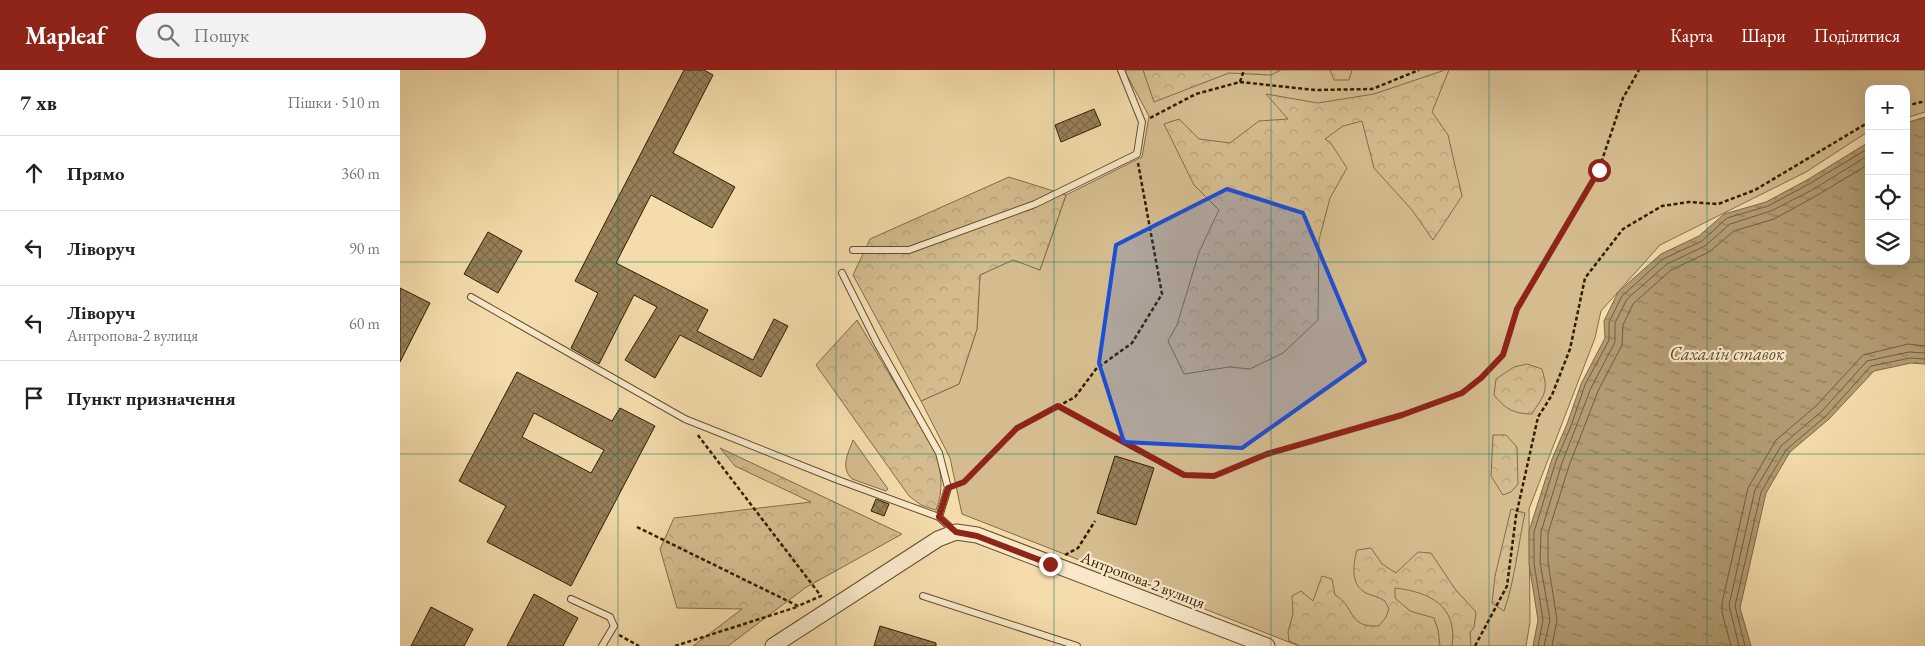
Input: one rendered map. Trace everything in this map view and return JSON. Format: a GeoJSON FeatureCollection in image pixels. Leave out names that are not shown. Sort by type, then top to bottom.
{"type":"FeatureCollection","features":[{"type":"Feature","properties":{"kind":"street","name":"Антропова-2 вулиця"},"geometry":{"type":"LineString","coordinates":[[956,532],[977,536],[1258,644]]}},
{"type":"Feature","properties":{"kind":"street"},"geometry":{"type":"LineString","coordinates":[[773,646],[938,539],[956,532]]}},
{"type":"Feature","properties":{"kind":"lane"},"geometry":{"type":"LineString","coordinates":[[853,250],[909,250],[1035,204],[1137,154],[1142,122],[1121,70]]}},
{"type":"Feature","properties":{"kind":"lane"},"geometry":{"type":"LineString","coordinates":[[842,273],[877,343],[939,452],[948,488],[939,517]]}},
{"type":"Feature","properties":{"kind":"lane"},"geometry":{"type":"LineString","coordinates":[[471,297],[685,419],[838,480],[939,517],[956,532]]}},
{"type":"Feature","properties":{"kind":"lane"},"geometry":{"type":"LineString","coordinates":[[923,596],[1077,646]]}},
{"type":"Feature","properties":{"kind":"lane"},"geometry":{"type":"LineString","coordinates":[[571,599],[610,617],[614,626],[602,646]]}},
{"type":"Feature","properties":{"kind":"path"},"geometry":{"type":"LineString","coordinates":[[1240,82],[1244,70]]}},
{"type":"Feature","properties":{"kind":"path"},"geometry":{"type":"LineString","coordinates":[[1142,122],[1196,94],[1240,82],[1315,90],[1372,89],[1419,70]]}},
{"type":"Feature","properties":{"kind":"path"},"geometry":{"type":"LineString","coordinates":[[1058,406],[1184,475],[1214,476],[1267,454],[1402,415],[1462,393],[1481,378],[1503,355],[1517,309],[1599,170],[1623,98],[1639,70]]}},
{"type":"Feature","properties":{"kind":"path"},"geometry":{"type":"LineString","coordinates":[[1910,105],[1925,101]]}},
{"type":"Feature","properties":{"kind":"path"},"geometry":{"type":"LineString","coordinates":[[1475,646],[1507,586],[1516,516],[1538,417],[1552,395],[1570,349],[1586,278],[1623,229],[1662,206],[1689,202],[1718,204],[1755,190],[1865,124]]}},
{"type":"Feature","properties":{"kind":"path"},"geometry":{"type":"LineString","coordinates":[[948,488],[964,482],[1017,428],[1075,397],[1096,369],[1132,343],[1162,294],[1137,154]]}},
{"type":"Feature","properties":{"kind":"path"},"geometry":{"type":"LineString","coordinates":[[675,646],[798,606],[821,596],[685,419]]}},
{"type":"Feature","properties":{"kind":"path"},"geometry":{"type":"LineString","coordinates":[[1050,564],[1078,548],[1095,521]]}},
{"type":"Feature","properties":{"kind":"path"},"geometry":{"type":"LineString","coordinates":[[637,527],[798,606]]}},
{"type":"Feature","properties":{"kind":"highlighted area"},"geometry":{"type":"Polygon","coordinates":[[[1227,189],[1303,213],[1365,361],[1242,448],[1124,442],[1099,363],[1116,245],[1227,189]]]}},
{"type":"Feature","properties":{"kind":"green space"},"geometry":{"type":"Polygon","coordinates":[[[1124,70],[1925,70],[1925,112],[1910,117],[1910,85],[1865,85],[1865,134],[1806,172],[1660,245],[1601,311],[1595,338],[1529,509],[1530,622],[1526,646],[1299,646],[962,514],[950,458],[921,401],[959,384],[977,329],[980,275],[1013,259],[1040,270],[1066,195],[1142,157],[1149,116],[1124,70]]]}},
{"type":"Feature","properties":{"kind":"green space"},"geometry":{"type":"Polygon","coordinates":[[[1143,70],[1281,70],[1271,75],[1229,73],[1154,102],[1143,70]]]}},
{"type":"Feature","properties":{"kind":"green space"},"geometry":{"type":"Polygon","coordinates":[[[1330,70],[1352,70],[1349,80],[1334,80],[1330,70]]]}},
{"type":"Feature","properties":{"kind":"green space"},"geometry":{"type":"Polygon","coordinates":[[[1449,70],[1432,112],[1448,135],[1462,196],[1433,240],[1412,210],[1374,168],[1362,121],[1343,126],[1325,139],[1330,142],[1347,168],[1330,198],[1319,240],[1318,320],[1283,353],[1250,369],[1229,367],[1184,374],[1168,341],[1177,325],[1199,252],[1219,210],[1194,185],[1164,124],[1179,119],[1199,139],[1230,143],[1259,121],[1288,119],[1266,94],[1318,103],[1374,94],[1449,70]]]}},
{"type":"Feature","properties":{"kind":"green space"},"geometry":{"type":"Polygon","coordinates":[[[1009,177],[1066,195],[1040,270],[1013,260],[980,275],[977,329],[959,384],[921,401],[853,275],[870,239],[1009,177]]]}},
{"type":"Feature","properties":{"kind":"green space"},"geometry":{"type":"Polygon","coordinates":[[[857,320],[937,454],[941,475],[941,489],[936,510],[921,505],[909,496],[816,365],[857,320]]]}},
{"type":"Feature","properties":{"kind":"green space"},"geometry":{"type":"Polygon","coordinates":[[[1527,364],[1542,369],[1545,383],[1544,393],[1532,414],[1510,410],[1494,395],[1496,379],[1514,367],[1527,364]]]}},
{"type":"Feature","properties":{"kind":"green space"},"geometry":{"type":"Polygon","coordinates":[[[1493,435],[1506,435],[1517,447],[1518,484],[1511,492],[1503,495],[1491,476],[1493,435]]]}},
{"type":"Feature","properties":{"kind":"green space"},"geometry":{"type":"Polygon","coordinates":[[[853,440],[888,489],[886,491],[852,479],[848,474],[846,460],[853,440]]]}},
{"type":"Feature","properties":{"kind":"green space"},"geometry":{"type":"Polygon","coordinates":[[[720,448],[902,534],[805,588],[728,646],[693,646],[742,609],[677,608],[660,549],[674,518],[811,502],[735,466],[720,448]]]}},
{"type":"Feature","properties":{"kind":"green space"},"geometry":{"type":"Polygon","coordinates":[[[1511,509],[1525,513],[1514,575],[1504,611],[1492,603],[1495,576],[1511,509]]]}},
{"type":"Feature","properties":{"kind":"green space"},"geometry":{"type":"Polygon","coordinates":[[[1371,548],[1382,564],[1396,573],[1418,552],[1431,553],[1455,589],[1476,612],[1474,628],[1470,632],[1471,646],[1452,646],[1453,632],[1451,621],[1446,611],[1439,604],[1420,593],[1395,588],[1395,598],[1410,611],[1434,618],[1440,646],[1300,646],[1289,641],[1288,632],[1293,614],[1292,596],[1301,591],[1313,601],[1322,576],[1332,579],[1335,595],[1342,600],[1357,620],[1369,626],[1379,626],[1389,609],[1385,601],[1366,593],[1357,585],[1354,574],[1357,550],[1371,548]]]}},
{"type":"Feature","properties":{"kind":"water","name":"Сахалін ставок"},"geometry":{"type":"Polygon","coordinates":[[[1925,117],[1925,364],[1911,363],[1874,371],[1829,419],[1790,452],[1766,493],[1740,608],[1751,646],[1533,646],[1538,620],[1529,564],[1529,531],[1552,459],[1581,384],[1605,338],[1604,321],[1618,292],[1661,254],[1699,236],[1724,214],[1766,202],[1807,180],[1865,144],[1865,265],[1910,265],[1910,122],[1925,117]]]}},
{"type":"Feature","properties":{"kind":"building"},"geometry":{"type":"Polygon","coordinates":[[[684,70],[704,70],[713,75],[673,153],[735,187],[712,228],[651,195],[616,263],[708,310],[697,331],[753,360],[774,319],[788,326],[761,377],[680,335],[655,378],[625,360],[657,307],[634,295],[599,364],[571,348],[598,293],[575,281],[684,70]]]}},
{"type":"Feature","properties":{"kind":"building"},"geometry":{"type":"Polygon","coordinates":[[[1094,109],[1101,125],[1061,142],[1055,125],[1094,109]]]}},
{"type":"Feature","properties":{"kind":"building"},"geometry":{"type":"Polygon","coordinates":[[[488,232],[522,251],[498,293],[464,274],[488,232]]]}},
{"type":"Feature","properties":{"kind":"building"},"geometry":{"type":"Polygon","coordinates":[[[400,288],[430,303],[400,362],[400,288]]]}},
{"type":"Feature","properties":{"kind":"building"},"geometry":{"type":"Polygon","coordinates":[[[517,372],[612,421],[620,408],[655,426],[571,586],[487,542],[506,506],[459,481],[517,372]],[[534,413],[522,437],[591,473],[604,450],[534,413]]]}},
{"type":"Feature","properties":{"kind":"building"},"geometry":{"type":"Polygon","coordinates":[[[1115,456],[1154,468],[1136,525],[1097,513],[1115,456]]]}},
{"type":"Feature","properties":{"kind":"building"},"geometry":{"type":"Polygon","coordinates":[[[876,499],[889,504],[884,516],[871,511],[876,499]]]}},
{"type":"Feature","properties":{"kind":"building"},"geometry":{"type":"Polygon","coordinates":[[[534,594],[578,618],[563,646],[507,646],[534,594]]]}},
{"type":"Feature","properties":{"kind":"building"},"geometry":{"type":"Polygon","coordinates":[[[431,607],[473,629],[464,646],[411,646],[431,607]]]}},
{"type":"Feature","properties":{"kind":"building"},"geometry":{"type":"Polygon","coordinates":[[[880,626],[936,643],[936,646],[874,646],[880,626]]]}},
{"type":"Feature","properties":{"kind":"route"},"geometry":{"type":"LineString","coordinates":[[1050,564],[977,536],[956,532],[939,517],[948,488],[964,482],[1017,428],[1058,406],[1102,432],[1184,475],[1214,476],[1267,454],[1402,415],[1462,393],[1481,378],[1503,355],[1517,309],[1599,170]]}}]}
